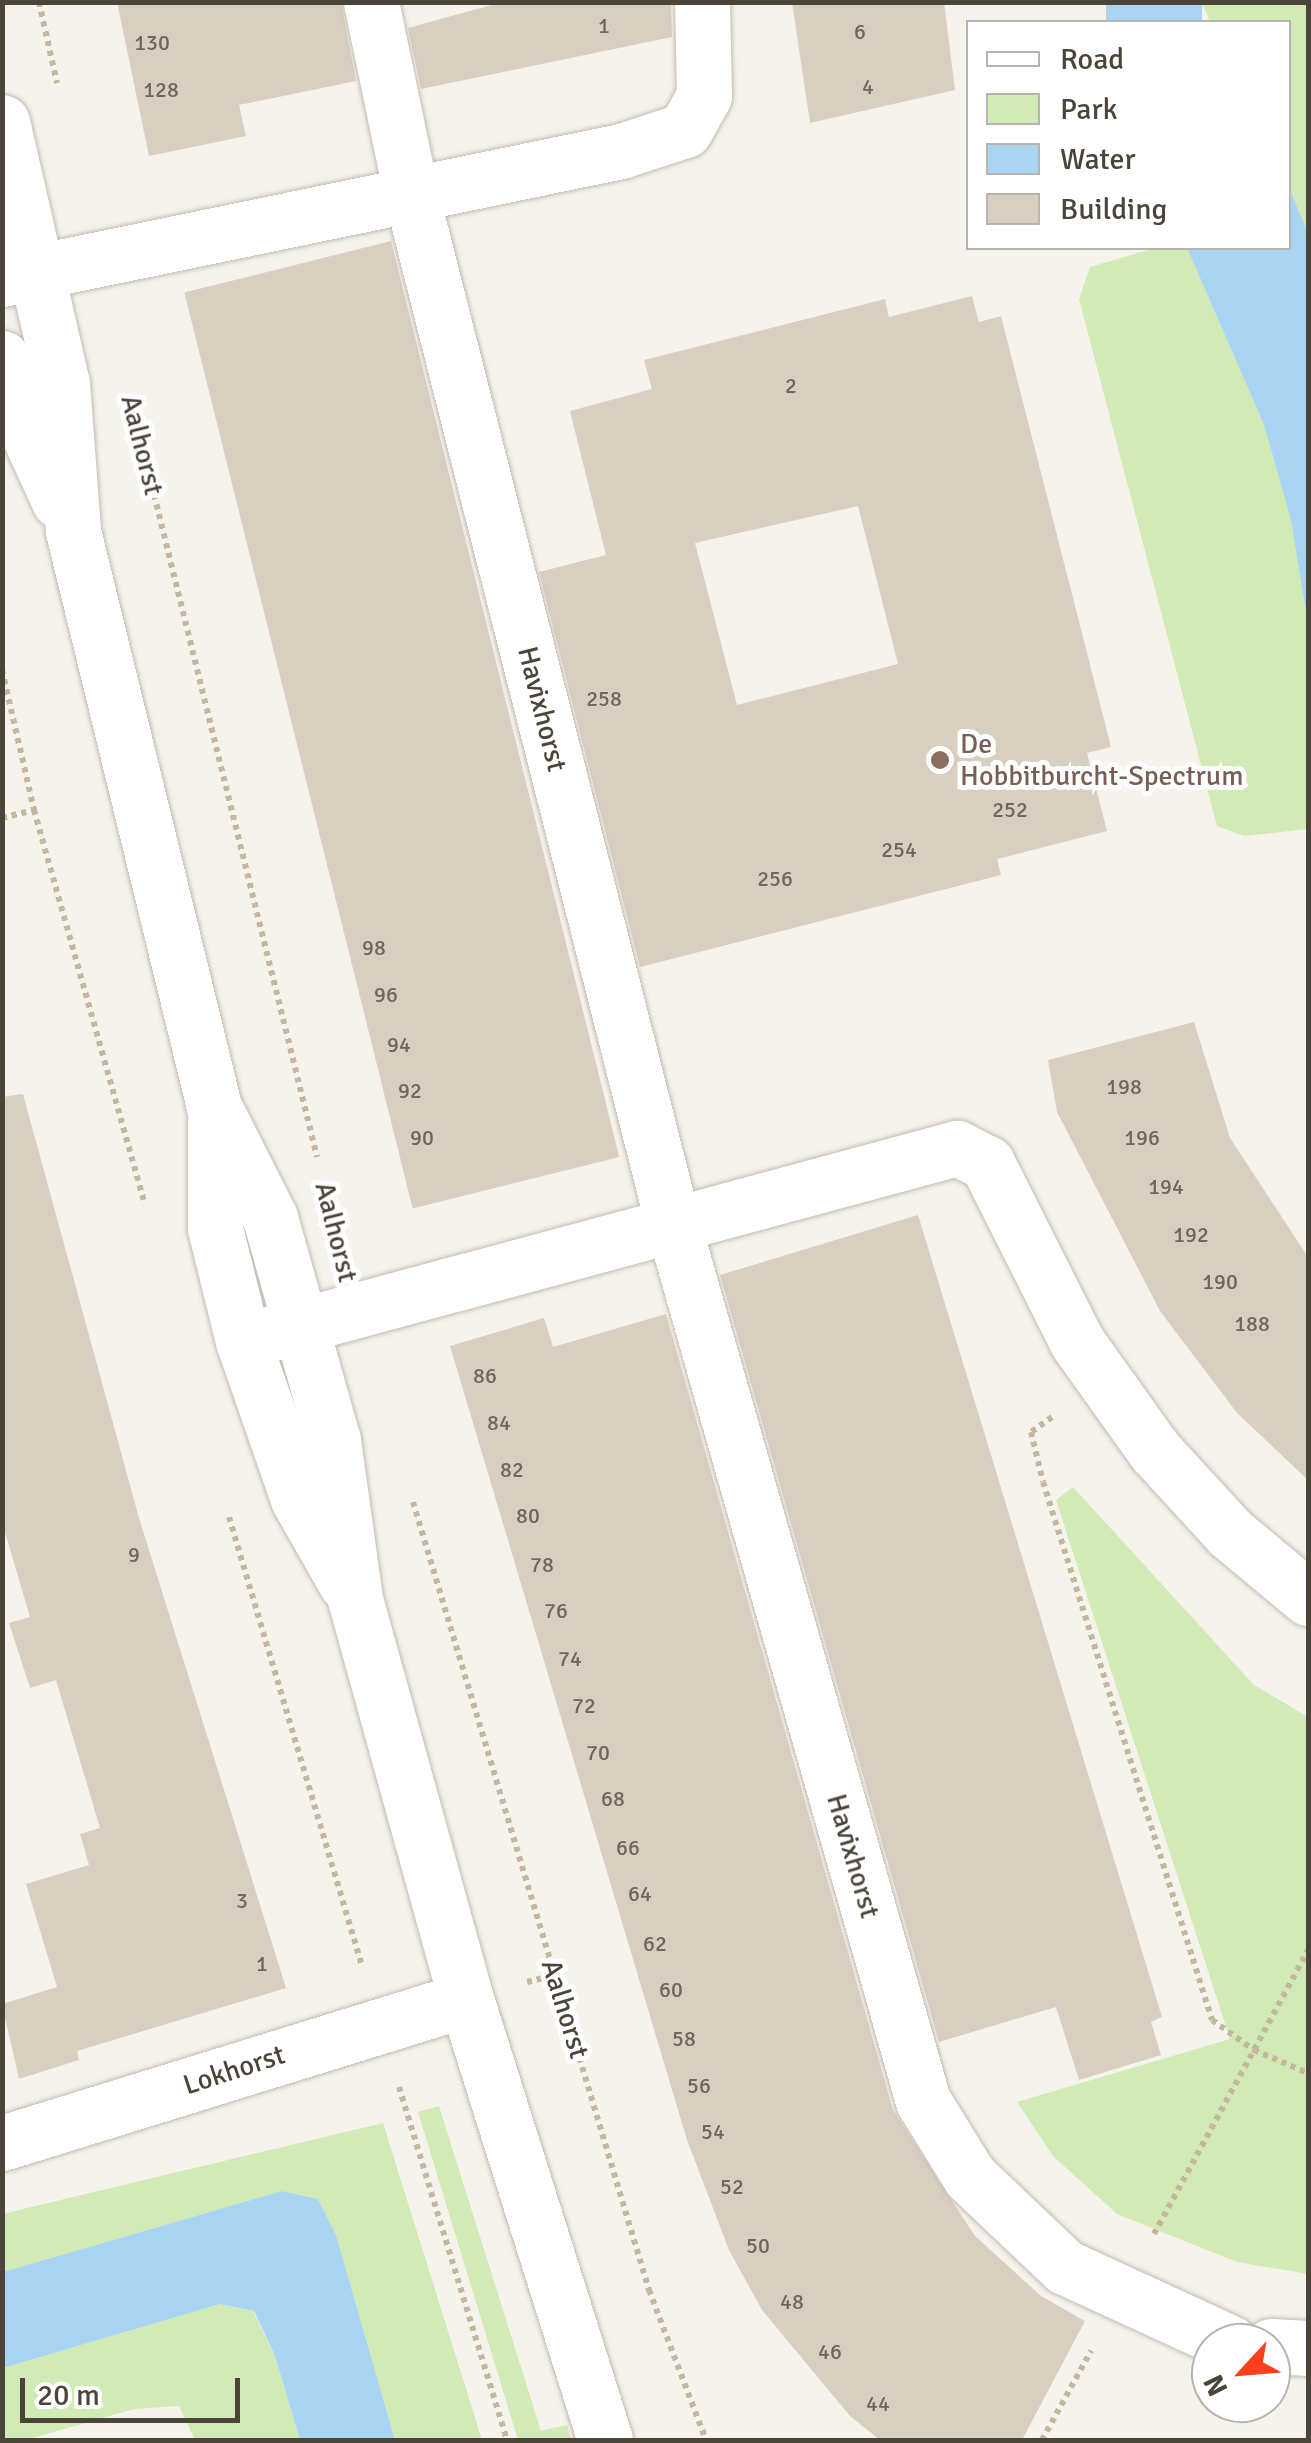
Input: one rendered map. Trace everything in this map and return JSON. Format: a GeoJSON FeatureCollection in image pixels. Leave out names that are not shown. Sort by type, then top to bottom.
{"type":"FeatureCollection","features":[{"type":"Feature","properties":{"kind":"street","name":"Havixhorst"},"geometry":{"type":"LineString","coordinates":[[371,2],[411,194],[673,1224],[923,2101],[970,2177],[1014,2223],[1065,2267],[1191,2326]]}},
{"type":"Feature","properties":{"kind":"street"},"geometry":{"type":"LineString","coordinates":[[19,275],[621,151],[686,130],[704,96],[702,2]]}},
{"type":"Feature","properties":{"kind":"street"},"geometry":{"type":"LineString","coordinates":[[2,122],[19,275],[62,383],[73,530],[214,1107],[270,1218],[340,1471],[356,1599],[466,2000],[605,2440]]}},
{"type":"Feature","properties":{"kind":"street"},"geometry":{"type":"LineString","coordinates":[[2,358],[16,408],[73,530]]}},
{"type":"Feature","properties":{"kind":"street"},"geometry":{"type":"LineString","coordinates":[[214,1107],[215,1228],[243,1341],[298,1499],[356,1599]]}},
{"type":"Feature","properties":{"kind":"street"},"geometry":{"type":"LineString","coordinates":[[243,1341],[957,1148],[987,1164],[1102,1382],[1230,1534],[1308,1598]]}},
{"type":"Feature","properties":{"kind":"street","name":"Lokhorst"},"geometry":{"type":"LineString","coordinates":[[2,2143],[466,2000]]}},
{"type":"Feature","properties":{"kind":"path"},"geometry":{"type":"LineString","coordinates":[[39,2],[60,94]]}},
{"type":"Feature","properties":{"kind":"path","name":"Aalhorst"},"geometry":{"type":"LineString","coordinates":[[134,411],[322,1174]]}},
{"type":"Feature","properties":{"kind":"path"},"geometry":{"type":"LineString","coordinates":[[2,670],[34,810],[146,1210]]}},
{"type":"Feature","properties":{"kind":"path"},"geometry":{"type":"LineString","coordinates":[[2,818],[34,810]]}},
{"type":"Feature","properties":{"kind":"path"},"geometry":{"type":"LineString","coordinates":[[1102,1382],[1032,1432],[1212,2020],[1254,2050],[1308,2073]]}},
{"type":"Feature","properties":{"kind":"path","name":"Aalhorst"},"geometry":{"type":"LineString","coordinates":[[412,1498],[649,2290],[706,2440]]}},
{"type":"Feature","properties":{"kind":"path"},"geometry":{"type":"LineString","coordinates":[[227,1508],[507,2440]]}},
{"type":"Feature","properties":{"kind":"path"},"geometry":{"type":"LineString","coordinates":[[1042,2440],[1308,1950]]}},
{"type":"Feature","properties":{"kind":"green space"},"geometry":{"type":"Polygon","coordinates":[[[1202,3],[1308,3],[1308,233],[1291,192],[1291,20],[1209,20],[1202,3]]]}},
{"type":"Feature","properties":{"kind":"green space"},"geometry":{"type":"Polygon","coordinates":[[[1148,250],[1188,250],[1264,425],[1291,519],[1308,625],[1308,829],[1244,836],[1217,826],[1079,299],[1090,267],[1148,250]]]}},
{"type":"Feature","properties":{"kind":"green space"},"geometry":{"type":"Polygon","coordinates":[[[1073,1487],[1254,1685],[1308,1717],[1308,2274],[1237,2262],[1117,2214],[1053,2156],[1017,2102],[1230,2039],[1056,1500],[1073,1487]]]}},
{"type":"Feature","properties":{"kind":"green space"},"geometry":{"type":"Polygon","coordinates":[[[439,2106],[541,2431],[567,2425],[571,2440],[518,2440],[418,2112],[439,2106]]]}},
{"type":"Feature","properties":{"kind":"green space"},"geometry":{"type":"Polygon","coordinates":[[[383,2123],[482,2440],[395,2440],[336,2235],[318,2199],[282,2191],[3,2272],[2,2214],[383,2123]]]}},
{"type":"Feature","properties":{"kind":"green space"},"geometry":{"type":"Polygon","coordinates":[[[220,2304],[253,2311],[274,2353],[300,2440],[195,2440],[179,2406],[134,2409],[26,2440],[3,2440],[3,2368],[220,2304]]]}},
{"type":"Feature","properties":{"kind":"water"},"geometry":{"type":"Polygon","coordinates":[[[1106,3],[1202,3],[1202,20],[1106,20],[1106,3]]]}},
{"type":"Feature","properties":{"kind":"water"},"geometry":{"type":"Polygon","coordinates":[[[1291,192],[1308,233],[1308,625],[1291,520],[1264,425],[1188,250],[1291,250],[1291,192]]]}},
{"type":"Feature","properties":{"kind":"water"},"geometry":{"type":"Polygon","coordinates":[[[282,2191],[318,2199],[336,2235],[395,2440],[300,2440],[274,2353],[254,2311],[220,2304],[3,2368],[3,2272],[282,2191]]]}},
{"type":"Feature","properties":{"kind":"building"},"geometry":{"type":"Polygon","coordinates":[[[117,2],[341,2],[356,81],[239,105],[246,136],[149,156],[117,2]]]}},
{"type":"Feature","properties":{"kind":"building"},"geometry":{"type":"Polygon","coordinates":[[[502,2],[671,2],[672,37],[421,89],[408,28],[502,2]]]}},
{"type":"Feature","properties":{"kind":"building"},"geometry":{"type":"Polygon","coordinates":[[[792,2],[944,2],[955,90],[810,123],[792,2]]]}},
{"type":"Feature","properties":{"kind":"building"},"geometry":{"type":"Polygon","coordinates":[[[391,241],[619,1157],[413,1208],[184,293],[391,241]]]}},
{"type":"Feature","properties":{"kind":"building"},"geometry":{"type":"Polygon","coordinates":[[[972,296],[979,322],[1001,316],[1111,747],[1087,753],[1107,831],[997,859],[1001,875],[640,967],[539,572],[606,555],[570,411],[652,389],[644,360],[885,299],[889,317],[972,296]],[[858,506],[695,543],[737,705],[898,664],[858,506]]]}},
{"type":"Feature","properties":{"kind":"building"},"geometry":{"type":"Polygon","coordinates":[[[1194,1022],[1230,1138],[1308,1257],[1308,1480],[1237,1413],[1160,1311],[1057,1112],[1048,1060],[1194,1022]]]}},
{"type":"Feature","properties":{"kind":"building"},"geometry":{"type":"Polygon","coordinates":[[[23,1094],[139,1518],[286,1988],[77,2051],[79,2060],[19,2079],[2,2004],[57,1987],[26,1884],[89,1865],[80,1834],[100,1828],[56,1680],[30,1688],[9,1623],[30,1617],[2,1522],[2,1097],[23,1094]]]}},
{"type":"Feature","properties":{"kind":"building"},"geometry":{"type":"Polygon","coordinates":[[[918,1215],[1162,2017],[1151,2022],[1161,2055],[1079,2080],[1056,2007],[939,2042],[720,1275],[918,1215]]]}},
{"type":"Feature","properties":{"kind":"building"},"geometry":{"type":"Polygon","coordinates":[[[666,1314],[893,2110],[975,2236],[1041,2296],[1085,2321],[1022,2440],[880,2440],[850,2416],[762,2310],[729,2250],[687,2140],[450,1346],[544,1318],[553,1347],[666,1314]]]}},
{"type":"Feature","properties":{"kind":"place","name":"De Hobbitburcht-Spectrum"},"geometry":{"type":"Point","coordinates":[940,760]}}]}
